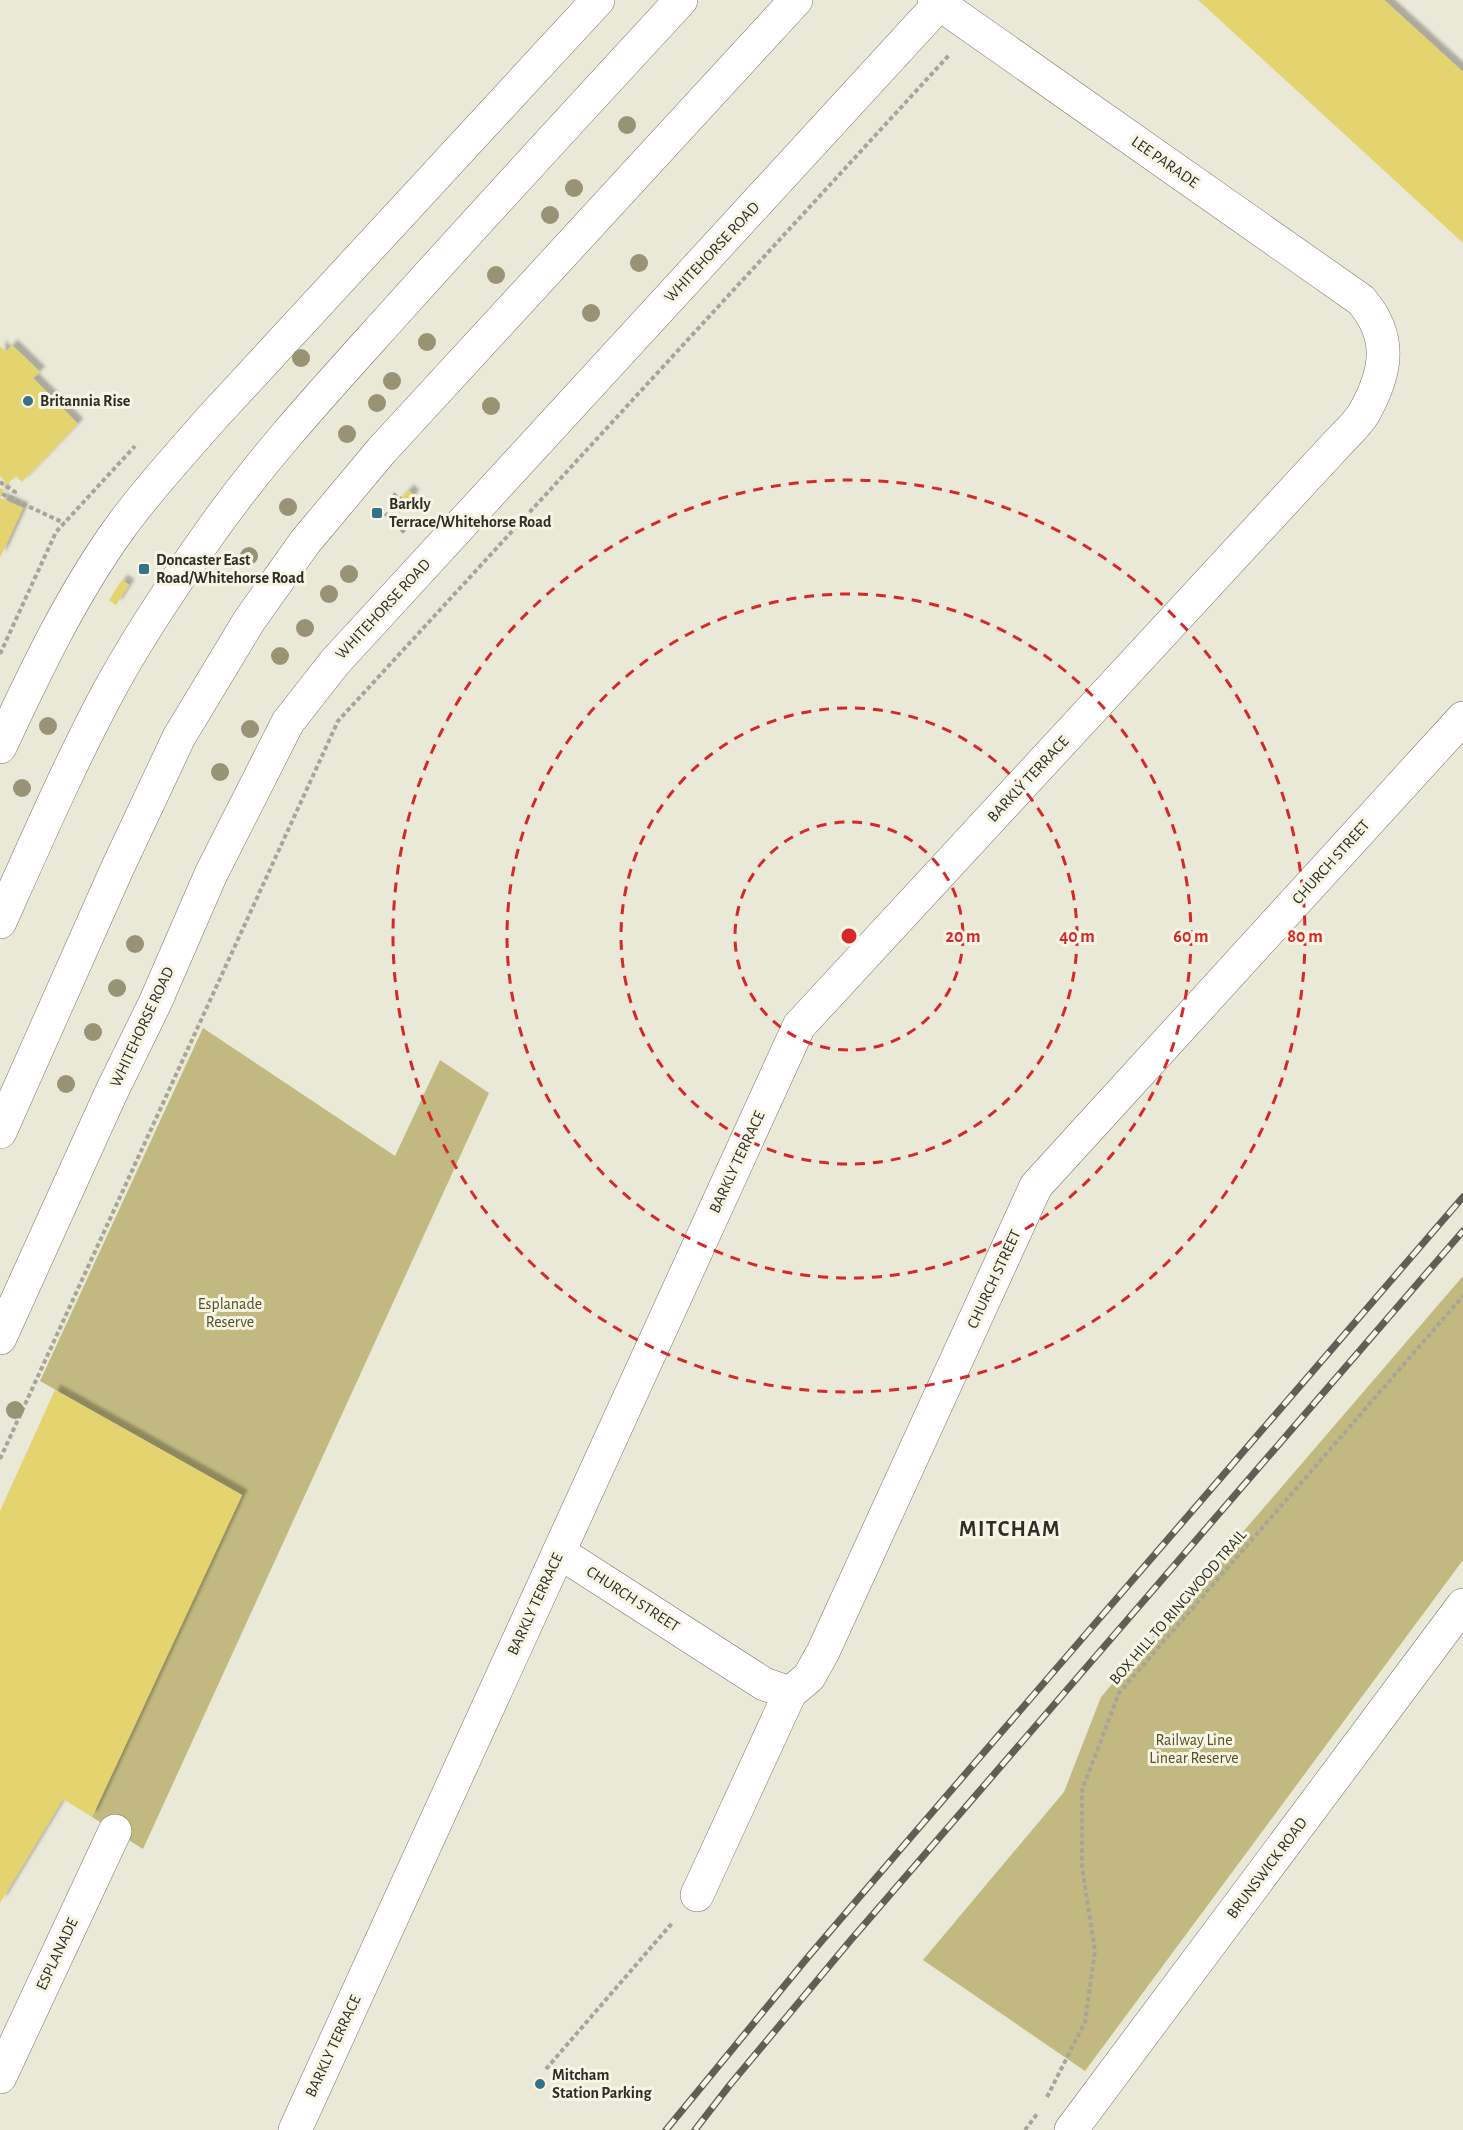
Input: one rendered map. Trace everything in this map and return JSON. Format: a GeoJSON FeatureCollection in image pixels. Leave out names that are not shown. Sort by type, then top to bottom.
{"type":"FeatureCollection","features":[{"type":"Feature","properties":{"kind":"main road"},"geometry":{"type":"LineString","coordinates":[[0,747],[80,590],[119,528],[210,420],[598,0]]}},
{"type":"Feature","properties":{"kind":"main road"},"geometry":{"type":"LineString","coordinates":[[0,922],[53,802],[108,694],[210,532],[267,458],[369,341],[681,0]]}},
{"type":"Feature","properties":{"kind":"main road"},"geometry":{"type":"LineString","coordinates":[[0,1132],[117,869],[179,737],[249,621],[305,542],[382,450],[796,0]]}},
{"type":"Feature","properties":{"kind":"main road","name":"LEE PARADE"},"geometry":{"type":"LineString","coordinates":[[939,1],[974,28],[1348,289],[1371,312],[1382,336]]}},
{"type":"Feature","properties":{"kind":"main road","name":"WHITEHORSE ROAD"},"geometry":{"type":"LineString","coordinates":[[0,1338],[111,1093],[155,1004],[211,874],[288,722],[335,662],[939,1]]}},
{"type":"Feature","properties":{"kind":"main road","name":"BARKLY TERRACE"},"geometry":{"type":"LineString","coordinates":[[295,2130],[799,1026],[1363,414],[1381,376],[1382,336]]}},
{"type":"Feature","properties":{"kind":"main road","name":"CHURCH STREET"},"geometry":{"type":"LineString","coordinates":[[559,1552],[764,1684],[790,1693],[809,1677],[823,1652],[1036,1186],[1463,717]]}},
{"type":"Feature","properties":{"kind":"main road","name":"BRUNSWICK ROAD"},"geometry":{"type":"LineString","coordinates":[[1071,2130],[1463,1605]]}},
{"type":"Feature","properties":{"kind":"main road"},"geometry":{"type":"LineString","coordinates":[[697,1895],[790,1693]]}},
{"type":"Feature","properties":{"kind":"main road","name":"ESPLANADE"},"geometry":{"type":"LineString","coordinates":[[0,2077],[115,1831]]}},
{"type":"Feature","properties":{"kind":"path"},"geometry":{"type":"LineString","coordinates":[[0,1459],[338,721],[974,28]]}},
{"type":"Feature","properties":{"kind":"path"},"geometry":{"type":"LineString","coordinates":[[0,482],[15,492],[12,498]]}},
{"type":"Feature","properties":{"kind":"path"},"geometry":{"type":"LineString","coordinates":[[2,494],[64,523]]}},
{"type":"Feature","properties":{"kind":"path"},"geometry":{"type":"LineString","coordinates":[[379,510],[411,539]]}},
{"type":"Feature","properties":{"kind":"path","name":"BOX HILL TO RINGWOOD TRAIL"},"geometry":{"type":"LineString","coordinates":[[1025,2130],[1042,2107],[1085,2022],[1095,1951],[1082,1867],[1082,1790],[1119,1693],[1463,1296]]}},
{"type":"Feature","properties":{"kind":"path"},"geometry":{"type":"LineString","coordinates":[[546,2069],[697,1895]]}},
{"type":"Feature","properties":{"kind":"green space","name":"Esplanade Reserve"},"geometry":{"type":"Polygon","coordinates":[[[203,1028],[395,1156],[440,1060],[489,1093],[143,1849],[92,1817],[242,1495],[40,1381],[203,1028]]]}},
{"type":"Feature","properties":{"kind":"green space","name":"Railway Line Linear Reserve"},"geometry":{"type":"Polygon","coordinates":[[[1463,1276],[1463,1560],[1085,2071],[923,1960],[1064,1792],[1101,1697],[1463,1276]]]}},
{"type":"Feature","properties":{"kind":"building"},"geometry":{"type":"Polygon","coordinates":[[[1198,0],[1384,0],[1463,72],[1463,243],[1198,0]]]}},
{"type":"Feature","properties":{"kind":"building","name":"Britannia Rise"},"geometry":{"type":"Polygon","coordinates":[[[12,345],[40,372],[33,378],[78,424],[22,482],[16,476],[7,484],[0,476],[0,346],[6,352],[12,345]]]}},
{"type":"Feature","properties":{"kind":"building"},"geometry":{"type":"Polygon","coordinates":[[[408,490],[414,495],[400,513],[393,508],[408,490]]]}},
{"type":"Feature","properties":{"kind":"building"},"geometry":{"type":"Polygon","coordinates":[[[0,498],[23,508],[0,558],[0,498]]]}},
{"type":"Feature","properties":{"kind":"building"},"geometry":{"type":"Polygon","coordinates":[[[122,580],[129,585],[116,605],[109,600],[122,580]]]}},
{"type":"Feature","properties":{"kind":"building"},"geometry":{"type":"Polygon","coordinates":[[[55,1390],[242,1495],[92,1817],[63,1799],[0,1903],[0,1511],[55,1390]]]}},
{"type":"Feature","properties":{"kind":"railway"},"geometry":{"type":"LineString","coordinates":[[666,2130],[808,1957],[1463,1197]]}},
{"type":"Feature","properties":{"kind":"railway"},"geometry":{"type":"LineString","coordinates":[[695,2130],[850,1941],[1463,1231]]}},
{"type":"Feature","properties":{"kind":"place","name":"Britannia Rise"},"geometry":{"type":"Point","coordinates":[28,401]}},
{"type":"Feature","properties":{"kind":"place","name":"Barkly Terrace/Whitehorse Road"},"geometry":{"type":"Point","coordinates":[377,513]}},
{"type":"Feature","properties":{"kind":"place","name":"Doncaster East Road/Whitehorse Road"},"geometry":{"type":"Point","coordinates":[144,569]}},
{"type":"Feature","properties":{"kind":"place","name":"Mitcham Station Parking"},"geometry":{"type":"Point","coordinates":[540,2084]}},
{"type":"Feature","properties":{"kind":"district","name":"MITCHAM"},"geometry":{"type":"Point","coordinates":[1010,1529]}}]}
